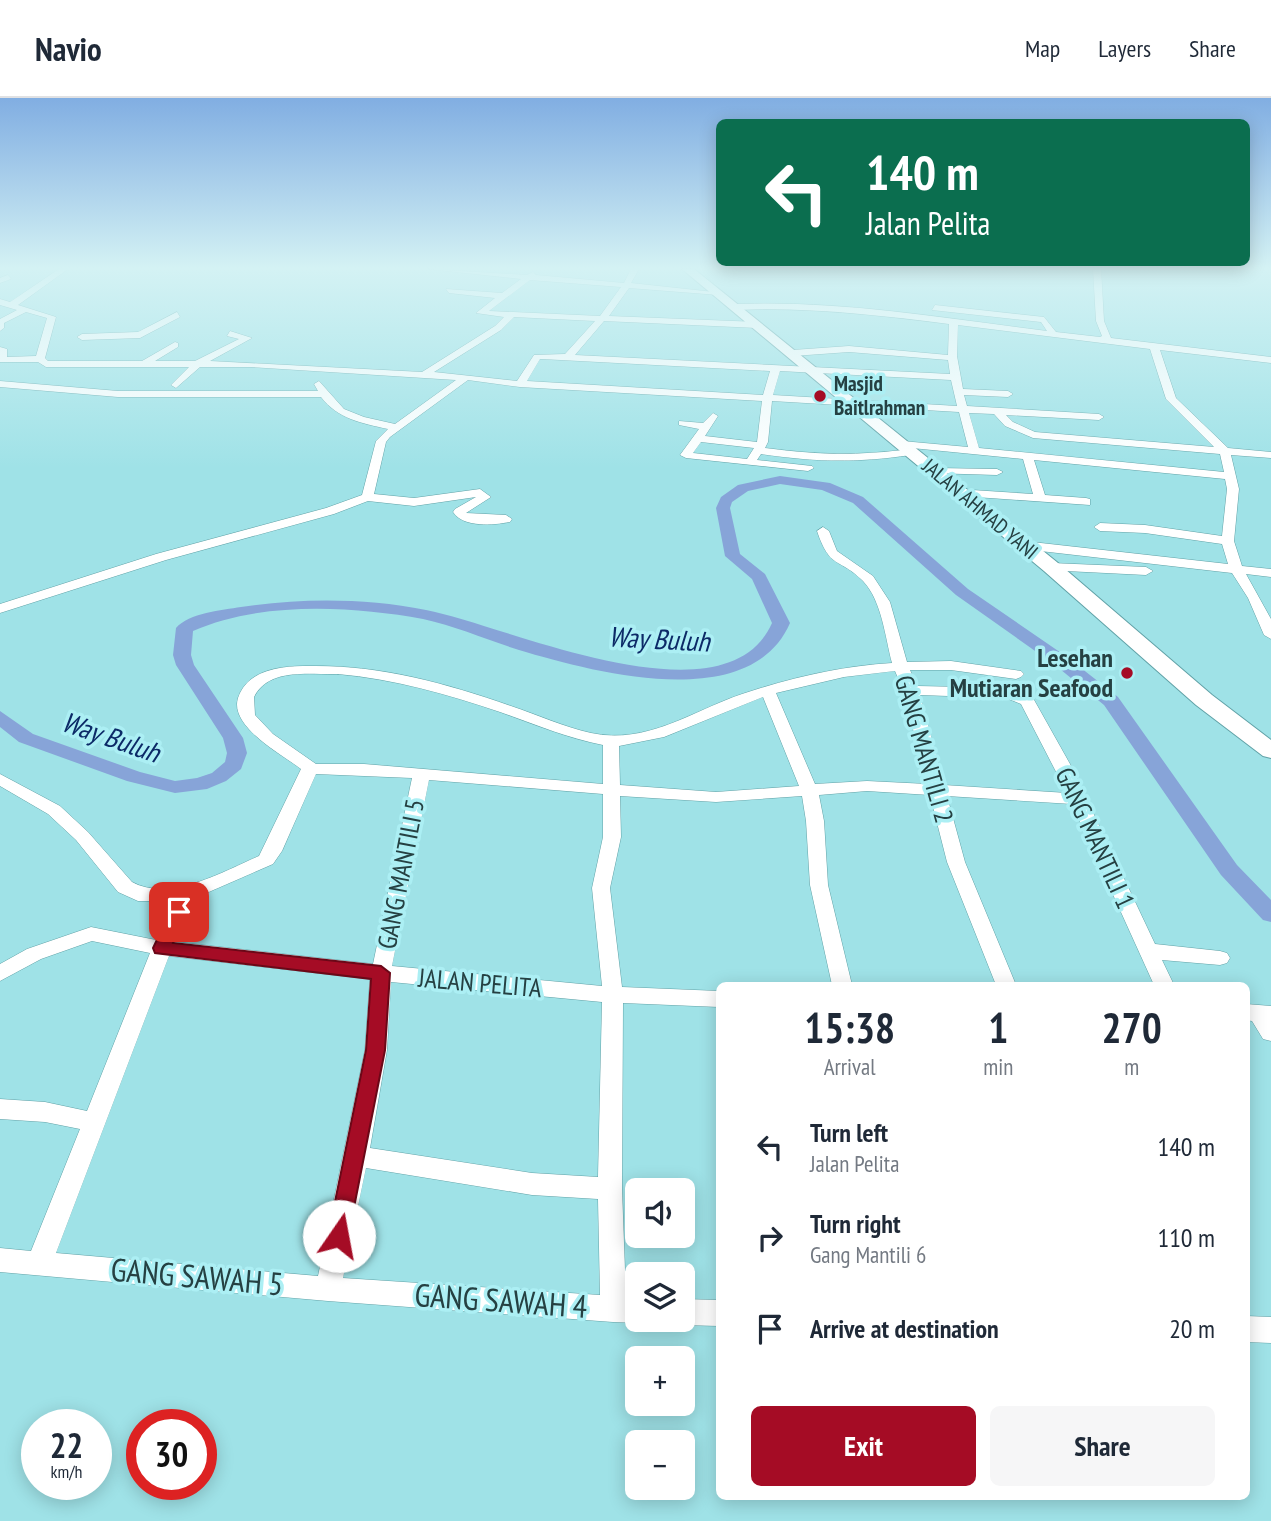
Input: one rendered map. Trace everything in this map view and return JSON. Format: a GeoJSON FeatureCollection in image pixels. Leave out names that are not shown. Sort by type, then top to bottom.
{"type":"FeatureCollection","features":[{"type":"Feature","properties":{"kind":"highway","name":"JALAN AHMAD YANI"},"geometry":{"type":"LineString","coordinates":[[771,335],[1051,567],[1204,700],[1271,751]]}},
{"type":"Feature","properties":{"kind":"street"},"geometry":{"type":"LineString","coordinates":[[40,359],[48,335]]}},
{"type":"Feature","properties":{"kind":"street"},"geometry":{"type":"LineString","coordinates":[[82,337],[103,345],[138,335]]}},
{"type":"Feature","properties":{"kind":"street"},"geometry":{"type":"LineString","coordinates":[[176,385],[197,363],[247,338],[236,335]]}},
{"type":"Feature","properties":{"kind":"street"},"geometry":{"type":"LineString","coordinates":[[424,375],[486,335]]}},
{"type":"Feature","properties":{"kind":"street"},"geometry":{"type":"LineString","coordinates":[[568,357],[587,335]]}},
{"type":"Feature","properties":{"kind":"street"},"geometry":{"type":"LineString","coordinates":[[952,335],[952,377],[965,411],[974,450]]}},
{"type":"Feature","properties":{"kind":"street"},"geometry":{"type":"LineString","coordinates":[[1058,335],[1271,360]]}},
{"type":"Feature","properties":{"kind":"street"},"geometry":{"type":"LineString","coordinates":[[1101,340],[1106,335]]}},
{"type":"Feature","properties":{"kind":"street"},"geometry":{"type":"LineString","coordinates":[[93,365],[103,345]]}},
{"type":"Feature","properties":{"kind":"street"},"geometry":{"type":"LineString","coordinates":[[142,365],[175,345]]}},
{"type":"Feature","properties":{"kind":"street"},"geometry":{"type":"LineString","coordinates":[[1154,346],[1171,399],[1225,451],[1231,476],[1233,514],[1228,541],[1236,569],[1255,598],[1271,635]]}},
{"type":"Feature","properties":{"kind":"street"},"geometry":{"type":"LineString","coordinates":[[793,353],[849,349],[953,358]]}},
{"type":"Feature","properties":{"kind":"street"},"geometry":{"type":"LineString","coordinates":[[0,350],[4,351],[2,360],[40,359],[46,364],[197,363],[322,368],[520,384],[1099,417]]}},
{"type":"Feature","properties":{"kind":"street"},"geometry":{"type":"LineString","coordinates":[[520,384],[537,358],[568,357],[952,377]]}},
{"type":"Feature","properties":{"kind":"street"},"geometry":{"type":"LineString","coordinates":[[750,463],[760,448],[762,419],[776,367]]}},
{"type":"Feature","properties":{"kind":"street"},"geometry":{"type":"LineString","coordinates":[[322,368],[318,374],[323,394],[343,415],[395,427]]}},
{"type":"Feature","properties":{"kind":"street"},"geometry":{"type":"LineString","coordinates":[[367,497],[381,441],[395,427],[466,378]]}},
{"type":"Feature","properties":{"kind":"street"},"geometry":{"type":"LineString","coordinates":[[0,384],[118,394],[323,394]]}},
{"type":"Feature","properties":{"kind":"street"},"geometry":{"type":"LineString","coordinates":[[958,392],[1007,394]]}},
{"type":"Feature","properties":{"kind":"street"},"geometry":{"type":"LineString","coordinates":[[998,413],[1009,424],[1033,435],[1271,455]]}},
{"type":"Feature","properties":{"kind":"street"},"geometry":{"type":"LineString","coordinates":[[713,416],[686,455],[816,469],[814,458]]}},
{"type":"Feature","properties":{"kind":"street"},"geometry":{"type":"LineString","coordinates":[[683,423],[707,427]]}},
{"type":"Feature","properties":{"kind":"street"},"geometry":{"type":"LineString","coordinates":[[697,438],[814,458],[860,459],[907,448],[974,450],[1231,476]]}},
{"type":"Feature","properties":{"kind":"street"},"geometry":{"type":"LineString","coordinates":[[1028,457],[1040,499]]}},
{"type":"Feature","properties":{"kind":"street"},"geometry":{"type":"LineString","coordinates":[[934,471],[997,472]]}},
{"type":"Feature","properties":{"kind":"street"},"geometry":{"type":"LineString","coordinates":[[961,492],[1086,502]]}},
{"type":"Feature","properties":{"kind":"street"},"geometry":{"type":"LineString","coordinates":[[0,609],[161,557],[330,511],[367,497],[414,502],[480,493],[485,497],[464,507],[459,512],[461,515],[470,519],[506,519]]}},
{"type":"Feature","properties":{"kind":"street"},"geometry":{"type":"LineString","coordinates":[[1100,527],[1145,529],[1228,541]]}},
{"type":"Feature","properties":{"kind":"street","name":"GANG MANTILI 2"},"geometry":{"type":"LineString","coordinates":[[823,531],[831,553],[868,579],[883,602],[901,668],[911,690],[956,862],[1005,982]]}},
{"type":"Feature","properties":{"kind":"street"},"geometry":{"type":"LineString","coordinates":[[1023,545],[1271,572]]}},
{"type":"Feature","properties":{"kind":"street"},"geometry":{"type":"LineString","coordinates":[[1051,567],[1146,571]]}},
{"type":"Feature","properties":{"kind":"street"},"geometry":{"type":"LineString","coordinates":[[1255,598],[1271,600]]}},
{"type":"Feature","properties":{"kind":"street"},"geometry":{"type":"LineString","coordinates":[[1016,674],[988,667],[901,668],[822,676],[768,692],[667,730],[611,740],[562,731],[510,710],[384,673],[327,669],[290,670],[266,676],[254,684],[245,699],[244,709],[249,719],[312,769],[716,797],[867,786],[1077,799]]}},
{"type":"Feature","properties":{"kind":"street","name":"GANG MANTILI 1"},"geometry":{"type":"LineString","coordinates":[[911,690],[1009,693],[1027,701],[1077,799],[1163,982]]}},
{"type":"Feature","properties":{"kind":"street"},"geometry":{"type":"LineString","coordinates":[[768,692],[809,790],[815,821],[819,885],[841,982]]}},
{"type":"Feature","properties":{"kind":"street","name":"GANG SAWAH 4"},"geometry":{"type":"LineString","coordinates":[[328,1289],[625,1310],[610,1189],[613,995],[601,888],[612,837],[611,740]]}},
{"type":"Feature","properties":{"kind":"street"},"geometry":{"type":"LineString","coordinates":[[0,779],[54,810],[82,836],[125,887],[138,894],[156,896],[187,894],[266,860],[299,795],[306,774],[312,769]]}},
{"type":"Feature","properties":{"kind":"street","name":"GANG MANTILI 5"},"geometry":{"type":"LineString","coordinates":[[381,973],[421,775]]}},
{"type":"Feature","properties":{"kind":"street"},"geometry":{"type":"LineString","coordinates":[[39,1263],[162,948],[187,894]]}},
{"type":"Feature","properties":{"kind":"street","name":"JALAN PELITA"},"geometry":{"type":"LineString","coordinates":[[0,973],[34,954],[91,934],[162,948],[381,973],[613,995],[716,999]]}},
{"type":"Feature","properties":{"kind":"street"},"geometry":{"type":"LineString","coordinates":[[1148,951],[1220,958]]}},
{"type":"Feature","properties":{"kind":"street"},"geometry":{"type":"LineString","coordinates":[[328,1289],[376,1050],[381,973]]}},
{"type":"Feature","properties":{"kind":"street"},"geometry":{"type":"LineString","coordinates":[[1258,1013],[1271,1033]]}},
{"type":"Feature","properties":{"kind":"street"},"geometry":{"type":"LineString","coordinates":[[0,1109],[45,1112],[95,1123]]}},
{"type":"Feature","properties":{"kind":"street"},"geometry":{"type":"LineString","coordinates":[[356,1156],[532,1184],[610,1189]]}},
{"type":"Feature","properties":{"kind":"street","name":"GANG SAWAH 5"},"geometry":{"type":"LineString","coordinates":[[0,1260],[328,1289]]}},
{"type":"Feature","properties":{"kind":"street"},"geometry":{"type":"LineString","coordinates":[[695,1312],[716,1313]]}},
{"type":"Feature","properties":{"kind":"street"},"geometry":{"type":"LineString","coordinates":[[1250,1329],[1271,1330]]}},
{"type":"Feature","properties":{"kind":"waterway","name":"Way Buluh"},"geometry":{"type":"LineString","coordinates":[[0,717],[26,738],[134,777],[175,787],[200,784],[219,777],[234,765],[237,753],[233,738],[185,665],[182,655],[185,628],[228,614],[287,607],[348,606],[395,610],[442,618],[528,647],[571,658],[658,672],[685,674],[727,670],[753,659],[767,647],[781,623],[759,577],[733,556],[723,508],[726,500],[743,488],[780,480],[825,486],[858,500],[962,592],[1061,661],[1111,701],[1229,870],[1271,914]]}},
{"type":"Feature","properties":{"kind":"place","name":"Masjid Baitlrahman"},"geometry":{"type":"Point","coordinates":[820,396]}},
{"type":"Feature","properties":{"kind":"place","name":"Lesehan Mutiaran Seafood"},"geometry":{"type":"Point","coordinates":[1127,673]}},
{"type":"Feature","properties":{"kind":"route"},"geometry":{"type":"LineString","coordinates":[[179,912],[162,948],[381,973],[376,1050],[339,1236]]}}]}
